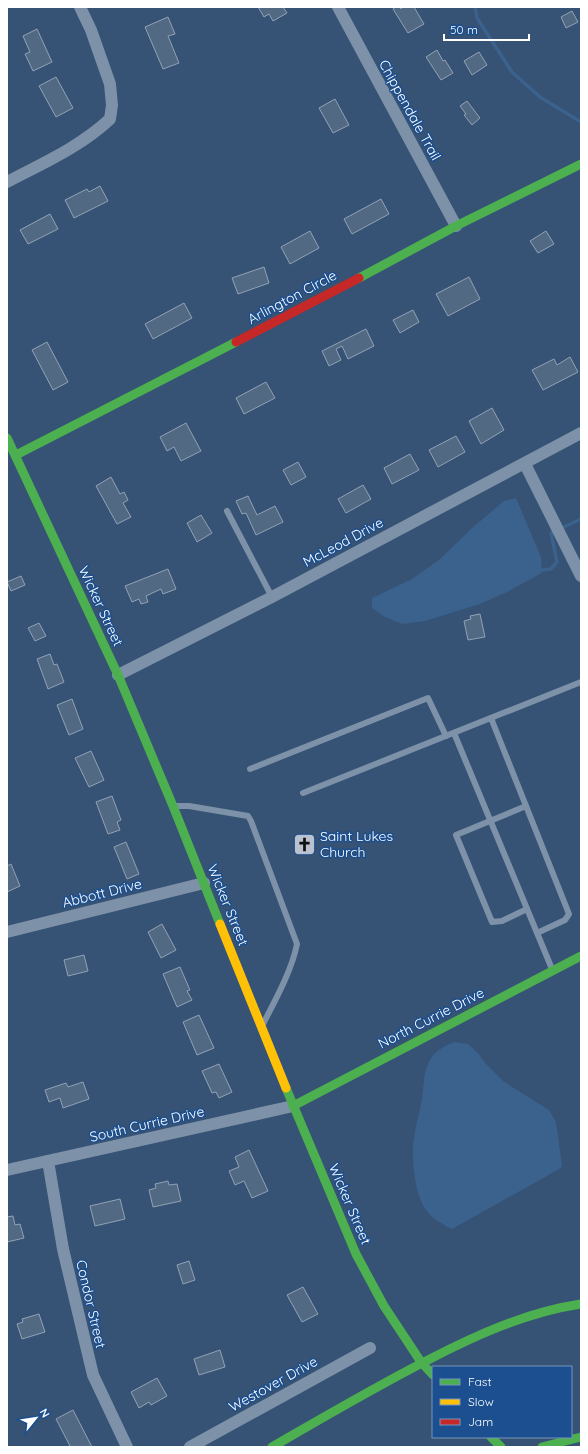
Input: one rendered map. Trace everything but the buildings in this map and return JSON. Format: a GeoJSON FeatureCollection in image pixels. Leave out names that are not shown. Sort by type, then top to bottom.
{"type":"FeatureCollection","features":[{"type":"Feature","properties":{"kind":"main road","name":"Arlington Circle"},"geometry":{"type":"LineString","coordinates":[[16,455],[276,322],[456,226],[581,164]]}},
{"type":"Feature","properties":{"kind":"main road","name":"Wicker Street"},"geometry":{"type":"LineString","coordinates":[[7,438],[118,675],[173,806],[293,1106],[356,1254],[384,1306],[421,1362],[432,1374]]}},
{"type":"Feature","properties":{"kind":"main road","name":"North Currie Drive"},"geometry":{"type":"LineString","coordinates":[[293,1106],[581,956]]}},
{"type":"Feature","properties":{"kind":"main road"},"geometry":{"type":"LineString","coordinates":[[272,1447],[421,1362],[501,1325],[566,1305],[581,1304]]}},
{"type":"Feature","properties":{"kind":"main road"},"geometry":{"type":"LineString","coordinates":[[542,1447],[581,1437]]}},
{"type":"Feature","properties":{"kind":"main road"},"geometry":{"type":"LineString","coordinates":[[492,1438],[501,1447]]}},
{"type":"Feature","properties":{"kind":"street"},"geometry":{"type":"LineString","coordinates":[[7,182],[68,151],[98,130],[110,119],[112,105],[110,84],[91,30],[80,7]]}},
{"type":"Feature","properties":{"kind":"street","name":"Chippendale Trail"},"geometry":{"type":"LineString","coordinates":[[338,7],[456,226]]}},
{"type":"Feature","properties":{"kind":"street","name":"McLeod Drive"},"geometry":{"type":"LineString","coordinates":[[118,675],[525,464],[581,433]]}},
{"type":"Feature","properties":{"kind":"street"},"geometry":{"type":"LineString","coordinates":[[525,464],[581,576]]}},
{"type":"Feature","properties":{"kind":"street","name":"Abbott Drive"},"geometry":{"type":"LineString","coordinates":[[7,932],[204,883]]}},
{"type":"Feature","properties":{"kind":"street","name":"South Currie Drive"},"geometry":{"type":"LineString","coordinates":[[7,1170],[293,1106]]}},
{"type":"Feature","properties":{"kind":"street","name":"Condor Street"},"geometry":{"type":"LineString","coordinates":[[48,1161],[63,1249],[93,1375],[127,1447]]}},
{"type":"Feature","properties":{"kind":"street","name":"Westover Drive"},"geometry":{"type":"LineString","coordinates":[[190,1447],[370,1348]]}},
{"type":"Feature","properties":{"kind":"lane"},"geometry":{"type":"LineString","coordinates":[[227,510],[272,596]]}},
{"type":"Feature","properties":{"kind":"lane"},"geometry":{"type":"LineString","coordinates":[[303,793],[581,682]]}},
{"type":"Feature","properties":{"kind":"lane"},"geometry":{"type":"LineString","coordinates":[[250,769],[428,698],[446,736]]}},
{"type":"Feature","properties":{"kind":"lane"},"geometry":{"type":"LineString","coordinates":[[491,718],[569,914],[565,920],[537,933]]}},
{"type":"Feature","properties":{"kind":"lane"},"geometry":{"type":"LineString","coordinates":[[454,733],[552,971]]}},
{"type":"Feature","properties":{"kind":"lane"},"geometry":{"type":"LineString","coordinates":[[173,806],[189,806],[248,816],[251,821],[298,944],[273,1005],[261,1027]]}},
{"type":"Feature","properties":{"kind":"lane"},"geometry":{"type":"LineString","coordinates":[[526,806],[456,835],[492,922],[502,921],[527,909]]}},
{"type":"Feature","properties":{"kind":"water"},"geometry":{"type":"Polygon","coordinates":[[[516,498],[541,557],[542,573],[507,592],[480,604],[425,621],[402,624],[385,617],[372,608],[372,598],[412,579],[440,559],[472,528],[504,501],[516,498]]]}},
{"type":"Feature","properties":{"kind":"water"},"geometry":{"type":"Polygon","coordinates":[[[455,1042],[468,1044],[503,1081],[549,1110],[556,1122],[562,1165],[561,1168],[452,1229],[430,1215],[423,1206],[417,1187],[413,1152],[414,1137],[427,1066],[436,1052],[455,1042]]]}},
{"type":"Feature","properties":{"kind":"waterway"},"geometry":{"type":"LineString","coordinates":[[475,7],[477,18],[512,72],[540,97],[581,122]]}},
{"type":"Feature","properties":{"kind":"waterway"},"geometry":{"type":"LineString","coordinates":[[542,570],[551,569],[557,562],[551,533],[581,519]]}},
{"type":"Feature","properties":{"kind":"traffic: fast"},"geometry":{"type":"LineString","coordinates":[[359,278],[456,226],[581,164]]}},
{"type":"Feature","properties":{"kind":"traffic: fast"},"geometry":{"type":"LineString","coordinates":[[16,455],[236,342]]}},
{"type":"Feature","properties":{"kind":"traffic: fast"},"geometry":{"type":"LineString","coordinates":[[7,438],[118,675],[173,806],[220,924]]}},
{"type":"Feature","properties":{"kind":"traffic: fast"},"geometry":{"type":"LineString","coordinates":[[293,1106],[581,956]]}},
{"type":"Feature","properties":{"kind":"traffic: fast"},"geometry":{"type":"LineString","coordinates":[[286,1088],[356,1254],[384,1306],[421,1362]]}},
{"type":"Feature","properties":{"kind":"traffic: fast"},"geometry":{"type":"LineString","coordinates":[[272,1447],[350,1402],[428,1360],[483,1333],[541,1313],[581,1304]]}},
{"type":"Feature","properties":{"kind":"traffic: fast"},"geometry":{"type":"LineString","coordinates":[[421,1362],[432,1374]]}},
{"type":"Feature","properties":{"kind":"traffic: fast"},"geometry":{"type":"LineString","coordinates":[[542,1447],[581,1437]]}},
{"type":"Feature","properties":{"kind":"traffic: fast"},"geometry":{"type":"LineString","coordinates":[[492,1438],[501,1447]]}},
{"type":"Feature","properties":{"kind":"traffic: slow"},"geometry":{"type":"LineString","coordinates":[[220,924],[286,1088]]}},
{"type":"Feature","properties":{"kind":"traffic: jam"},"geometry":{"type":"LineString","coordinates":[[236,342],[359,278]]}},
{"type":"Feature","properties":{"kind":"place","name":"Saint Lukes Church"},"geometry":{"type":"Point","coordinates":[305,844]}}]}
